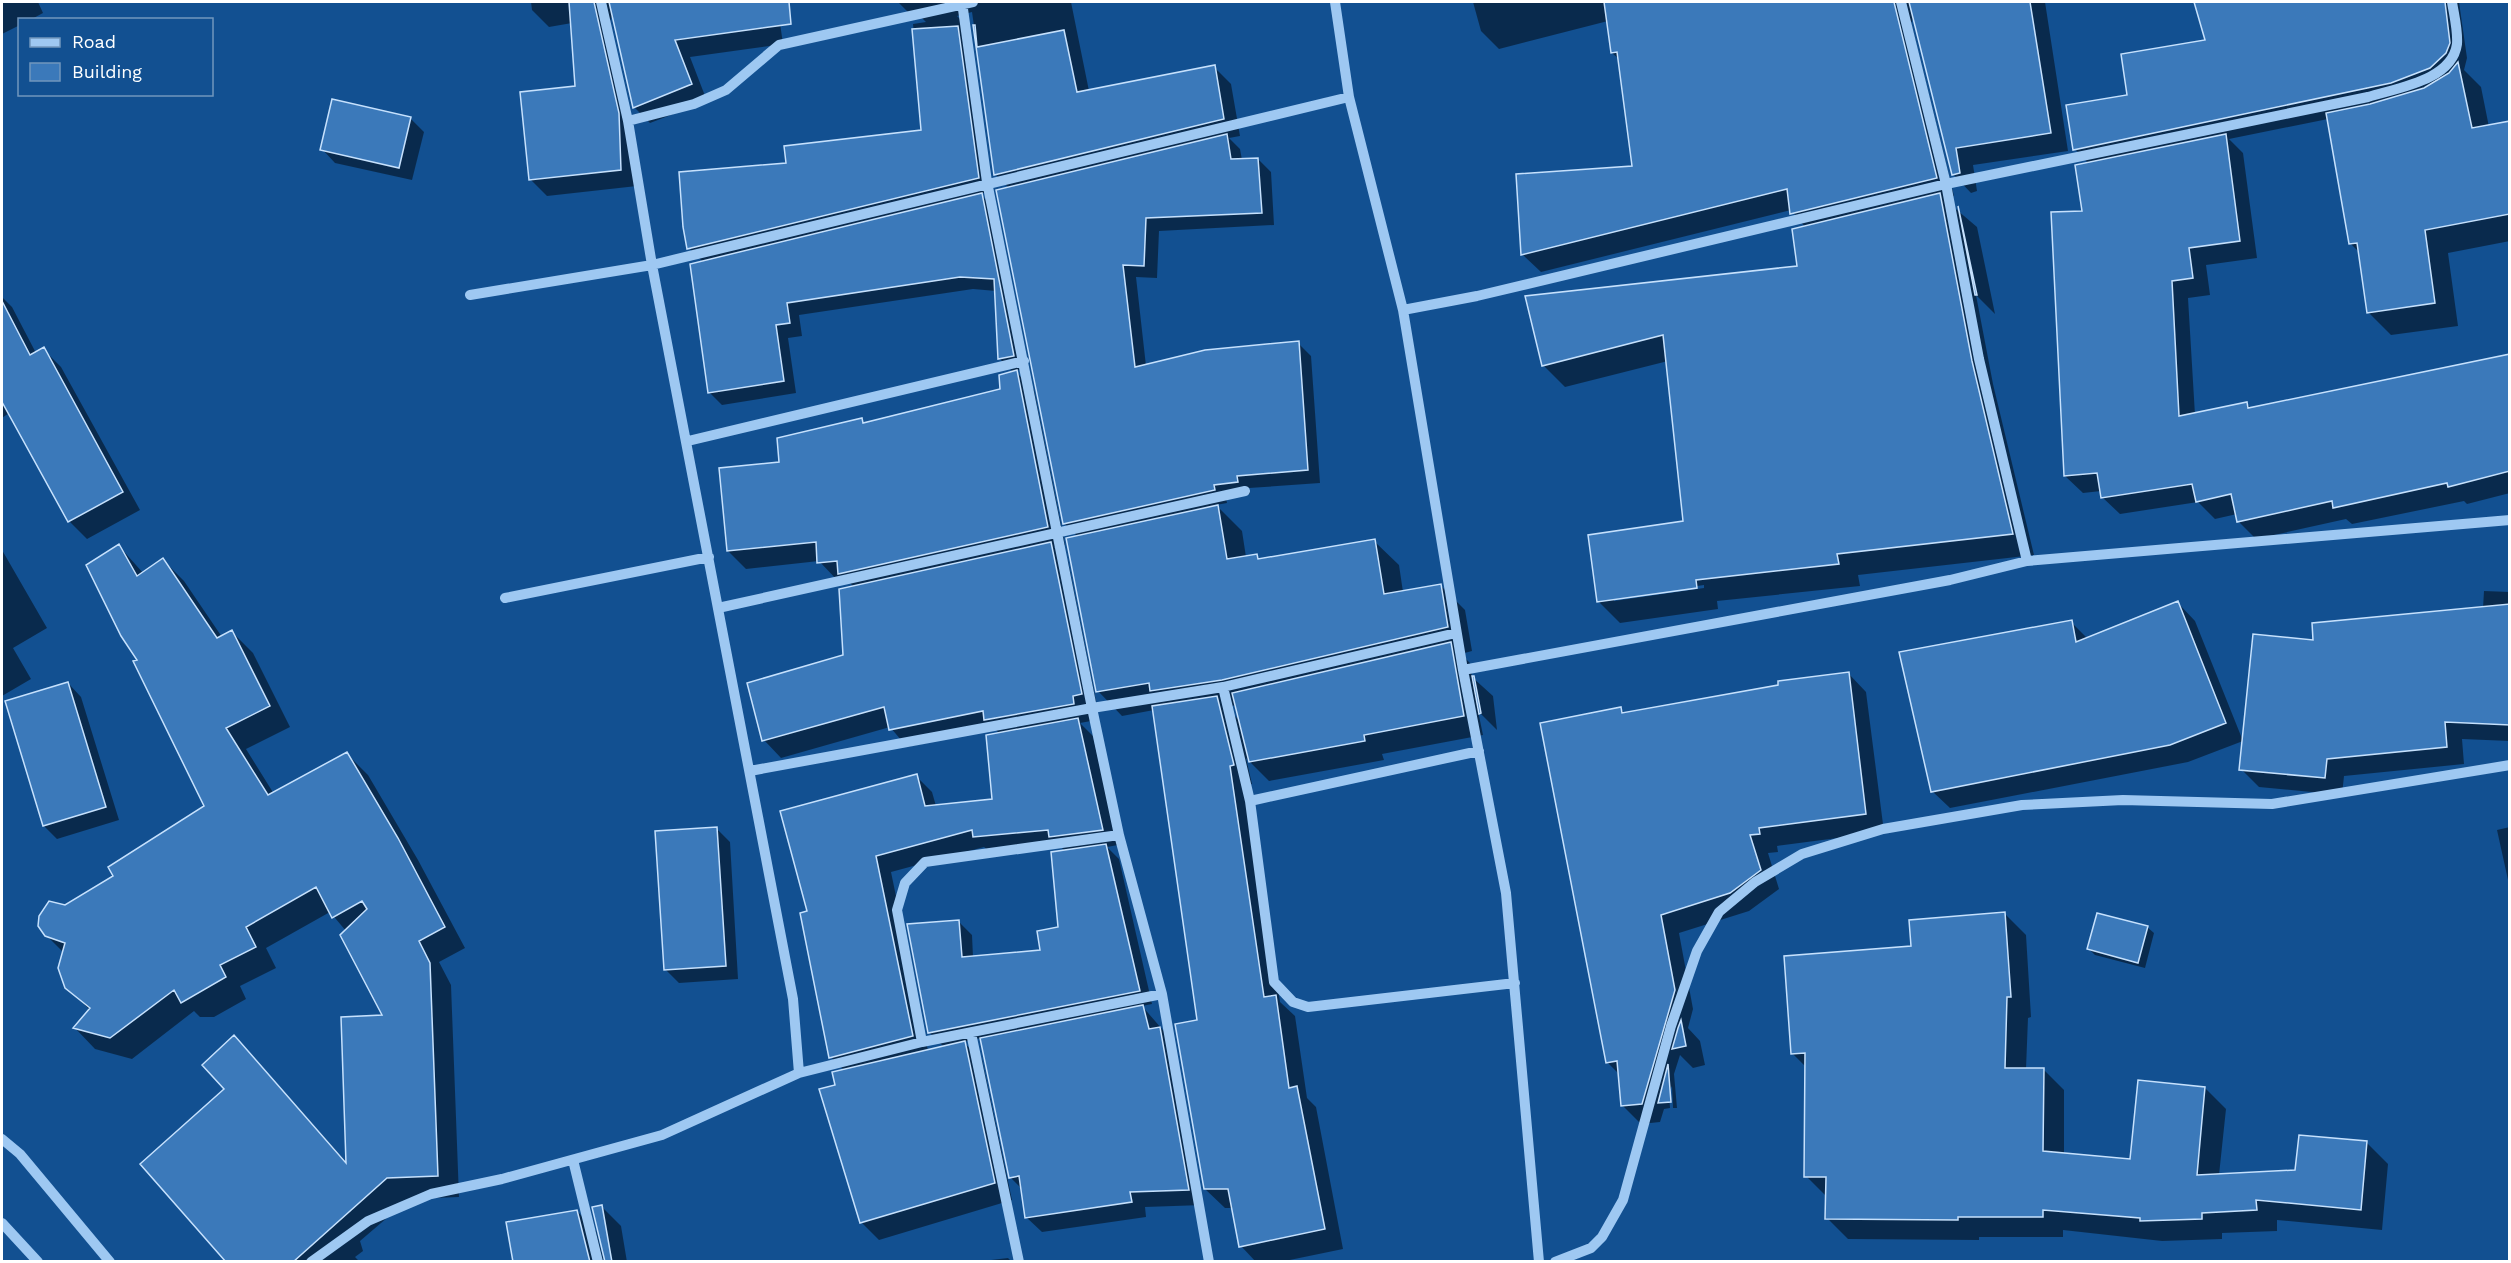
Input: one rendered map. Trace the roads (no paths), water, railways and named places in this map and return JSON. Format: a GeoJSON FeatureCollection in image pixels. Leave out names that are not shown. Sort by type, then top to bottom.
{"type":"FeatureCollection","features":[{"type":"Feature","properties":{"kind":"street"},"geometry":{"type":"LineString","coordinates":[[602,2],[628,121],[652,265],[688,441],[793,999],[799,1073]]}},
{"type":"Feature","properties":{"kind":"street"},"geometry":{"type":"LineString","coordinates":[[628,121],[694,104],[726,90],[779,45],[966,2],[987,182],[1119,835],[1162,994],[1209,1262]]}},
{"type":"Feature","properties":{"kind":"street"},"geometry":{"type":"LineString","coordinates":[[1335,2],[1349,97],[1402,310],[1456,633],[1506,893],[1539,1262]]}},
{"type":"Feature","properties":{"kind":"street"},"geometry":{"type":"LineString","coordinates":[[1900,2],[1946,184],[1979,359],[2027,561]]}},
{"type":"Feature","properties":{"kind":"street"},"geometry":{"type":"LineString","coordinates":[[1402,310],[1477,296],[1667,248],[1946,184],[2368,97],[2434,75],[2445,67],[2456,47],[2452,2]]}},
{"type":"Feature","properties":{"kind":"street"},"geometry":{"type":"LineString","coordinates":[[470,295],[652,265],[987,182],[1349,97]]}},
{"type":"Feature","properties":{"kind":"street"},"geometry":{"type":"LineString","coordinates":[[688,441],[1024,361]]}},
{"type":"Feature","properties":{"kind":"street"},"geometry":{"type":"LineString","coordinates":[[718,608],[1245,491]]}},
{"type":"Feature","properties":{"kind":"street"},"geometry":{"type":"LineString","coordinates":[[1463,670],[1950,580],[2027,561],[2510,520]]}},
{"type":"Feature","properties":{"kind":"street"},"geometry":{"type":"LineString","coordinates":[[505,598],[709,557]]}},
{"type":"Feature","properties":{"kind":"street"},"geometry":{"type":"LineString","coordinates":[[750,771],[1092,708],[1223,687],[1456,633]]}},
{"type":"Feature","properties":{"kind":"street"},"geometry":{"type":"LineString","coordinates":[[1223,687],[1250,801],[1274,982],[1293,1002],[1308,1007],[1515,983]]}},
{"type":"Feature","properties":{"kind":"street"},"geometry":{"type":"LineString","coordinates":[[1250,801],[1479,751]]}},
{"type":"Feature","properties":{"kind":"street"},"geometry":{"type":"LineString","coordinates":[[1555,1262],[1591,1248],[1602,1237],[1623,1200],[1671,1026],[1697,951],[1719,912],[1755,882],[1802,854],[1883,829],[2022,806],[2123,800],[2272,804],[2510,765]]}},
{"type":"Feature","properties":{"kind":"street"},"geometry":{"type":"LineString","coordinates":[[922,1042],[897,910],[905,883],[925,862],[1119,835]]}},
{"type":"Feature","properties":{"kind":"street"},"geometry":{"type":"LineString","coordinates":[[310,1262],[368,1221],[431,1194],[502,1179],[662,1135],[799,1073],[922,1042],[1162,994]]}},
{"type":"Feature","properties":{"kind":"street"},"geometry":{"type":"LineString","coordinates":[[971,1033],[1019,1262]]}},
{"type":"Feature","properties":{"kind":"street"},"geometry":{"type":"LineString","coordinates":[[2,1139],[20,1154],[110,1262]]}},
{"type":"Feature","properties":{"kind":"street"},"geometry":{"type":"LineString","coordinates":[[573,1160],[598,1262]]}},
{"type":"Feature","properties":{"kind":"street"},"geometry":{"type":"LineString","coordinates":[[2,1222],[38,1262]]}}]}
